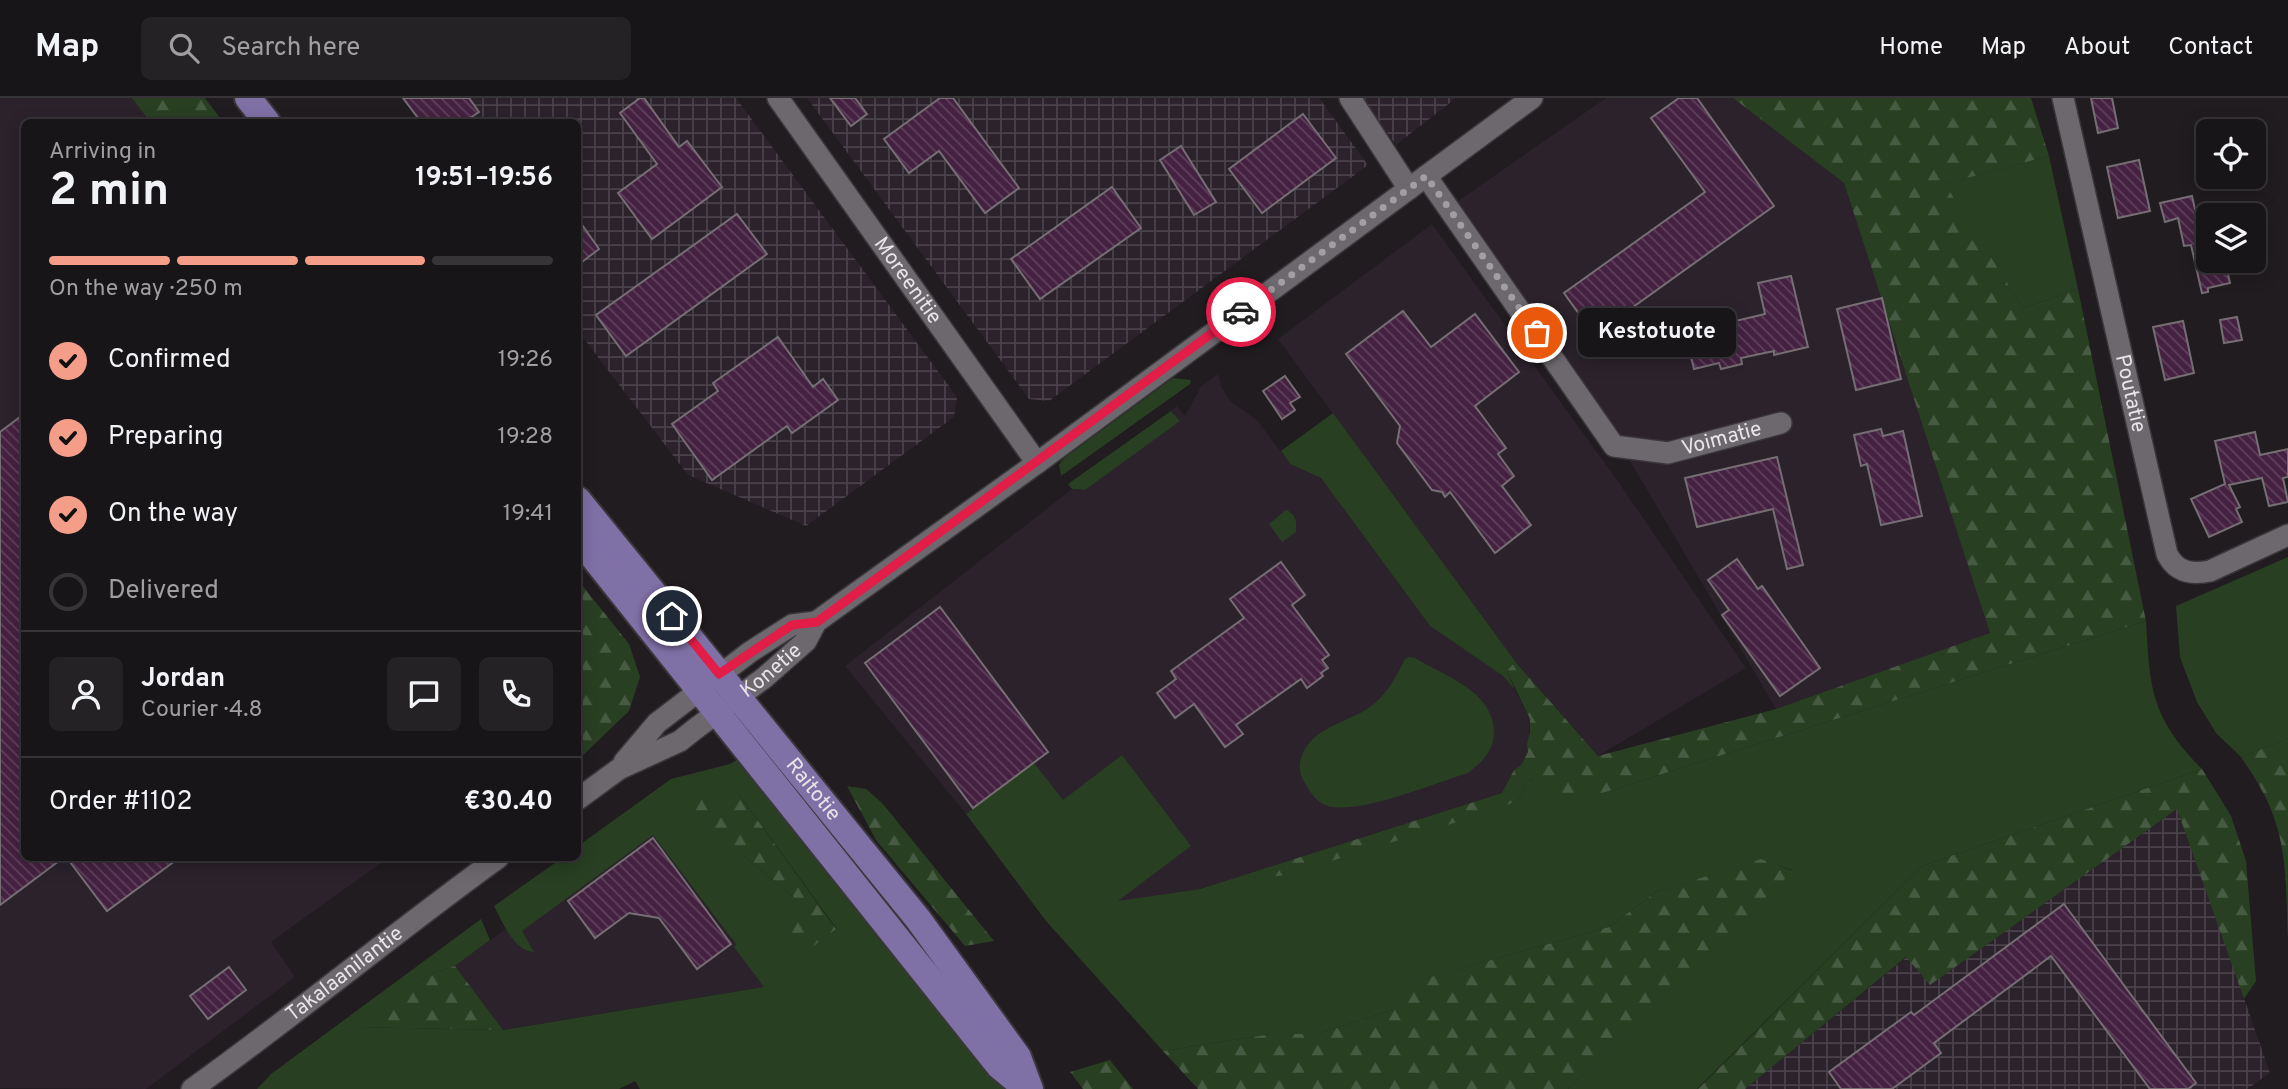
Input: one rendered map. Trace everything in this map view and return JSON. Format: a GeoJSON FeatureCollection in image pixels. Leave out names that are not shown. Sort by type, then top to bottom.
{"type":"FeatureCollection","features":[{"type":"Feature","properties":{"kind":"main road"},"geometry":{"type":"LineString","coordinates":[[248,98],[265,119]]}},
{"type":"Feature","properties":{"kind":"main road","name":"Raitotie"},"geometry":{"type":"LineString","coordinates":[[581,504],[918,919],[1017,1057],[1029,1089]]}},
{"type":"Feature","properties":{"kind":"main road","name":"Raitotie"},"geometry":{"type":"LineString","coordinates":[[581,542],[999,1066],[1029,1089]]}},
{"type":"Feature","properties":{"kind":"street","name":"Moreenitie"},"geometry":{"type":"LineString","coordinates":[[778,98],[1037,463]]}},
{"type":"Feature","properties":{"kind":"street","name":"Voimatie"},"geometry":{"type":"LineString","coordinates":[[1350,98],[1418,182],[1475,243],[1614,446],[1668,453],[1782,424]]}},
{"type":"Feature","properties":{"kind":"street","name":"Konetie"},"geometry":{"type":"LineString","coordinates":[[716,713],[806,641],[817,622],[1532,98]]}},
{"type":"Feature","properties":{"kind":"street","name":"Poutatie"},"geometry":{"type":"LineString","coordinates":[[2063,98],[2166,554],[2180,570],[2210,572],[2288,535]]}},
{"type":"Feature","properties":{"kind":"street","name":"Konetie"},"geometry":{"type":"LineString","coordinates":[[698,690],[792,625],[817,622]]}},
{"type":"Feature","properties":{"kind":"street"},"geometry":{"type":"LineString","coordinates":[[619,769],[657,723],[698,690]]}},
{"type":"Feature","properties":{"kind":"street"},"geometry":{"type":"LineString","coordinates":[[581,797],[619,769],[680,741],[716,713]]}},
{"type":"Feature","properties":{"kind":"street","name":"Takalaanilantie"},"geometry":{"type":"LineString","coordinates":[[198,1087],[421,913],[494,861]]}},
{"type":"Feature","properties":{"kind":"shaded area"},"geometry":{"type":"Polygon","coordinates":[[[0,98],[132,98],[148,119],[21,119],[21,861],[384,861],[271,942],[295,977],[146,1089],[0,1088],[0,98]]]}},
{"type":"Feature","properties":{"kind":"shaded area"},"geometry":{"type":"Polygon","coordinates":[[[403,98],[736,98],[957,397],[954,417],[806,526],[688,475],[581,335],[581,119],[419,119],[403,98]]]}},
{"type":"Feature","properties":{"kind":"shaded area"},"geometry":{"type":"Polygon","coordinates":[[[807,98],[1319,98],[1368,165],[1049,401],[1029,399],[807,98]]]}},
{"type":"Feature","properties":{"kind":"shaded area"},"geometry":{"type":"Polygon","coordinates":[[[1362,98],[1456,98],[1396,145],[1362,98]]]}},
{"type":"Feature","properties":{"kind":"shaded area"},"geometry":{"type":"Polygon","coordinates":[[[1606,98],[1733,98],[1844,183],[1991,633],[1776,709],[1580,376],[1458,201],[1606,98]]]}},
{"type":"Feature","properties":{"kind":"shaded area"},"geometry":{"type":"Polygon","coordinates":[[[1432,224],[1617,480],[1746,668],[1598,756],[1518,665],[1278,339],[1432,224]]]}},
{"type":"Feature","properties":{"kind":"shaded area"},"geometry":{"type":"Polygon","coordinates":[[[1218,374],[1222,388],[1231,402],[1257,420],[1290,464],[1321,478],[1430,626],[1503,676],[1515,690],[1530,719],[1528,752],[1521,765],[1514,770],[1502,793],[1200,889],[1116,902],[1046,921],[966,814],[845,666],[1072,489],[1079,491],[1175,413],[1171,411],[1177,406],[1185,416],[1200,389],[1197,389],[1218,374]]]}},
{"type":"Feature","properties":{"kind":"shaded area"},"geometry":{"type":"Polygon","coordinates":[[[681,800],[802,955],[765,987],[503,1030],[455,966],[681,800]]]}},
{"type":"Feature","properties":{"kind":"shaded area"},"geometry":{"type":"Polygon","coordinates":[[[2178,808],[2270,1073],[2247,1089],[1745,1089],[1907,957],[1930,985],[2178,808]]]}},
{"type":"Feature","properties":{"kind":"green space"},"geometry":{"type":"Polygon","coordinates":[[[132,98],[205,98],[221,119],[148,119],[132,98]]]}},
{"type":"Feature","properties":{"kind":"green space"},"geometry":{"type":"Polygon","coordinates":[[[1733,98],[2031,98],[2049,156],[1945,184],[2023,308],[2078,289],[2146,621],[1596,795],[1551,794],[1532,779],[1518,800],[1496,810],[1286,875],[1257,878],[1244,875],[1502,793],[1514,770],[1521,765],[1528,752],[1530,732],[1530,719],[1507,671],[1512,665],[1518,665],[1598,756],[1776,709],[1990,633],[1844,183],[1733,98]]]}},
{"type":"Feature","properties":{"kind":"green space"},"geometry":{"type":"Polygon","coordinates":[[[2049,156],[2078,289],[2023,308],[1944,184],[2049,156]]]}},
{"type":"Feature","properties":{"kind":"green space"},"geometry":{"type":"Polygon","coordinates":[[[1173,378],[1191,380],[1190,384],[1061,476],[1059,465],[1063,459],[1173,378]]]}},
{"type":"Feature","properties":{"kind":"green space"},"geometry":{"type":"Polygon","coordinates":[[[1171,411],[1180,421],[1085,490],[1072,489],[1068,484],[1171,411]]]}},
{"type":"Feature","properties":{"kind":"green space"},"geometry":{"type":"Polygon","coordinates":[[[1333,413],[1518,665],[1512,665],[1507,671],[1515,690],[1503,676],[1430,626],[1321,478],[1290,464],[1281,451],[1333,413]]]}},
{"type":"Feature","properties":{"kind":"green space"},"geometry":{"type":"Polygon","coordinates":[[[1286,510],[1295,519],[1296,532],[1282,542],[1269,524],[1286,510]]]}},
{"type":"Feature","properties":{"kind":"green space"},"geometry":{"type":"Polygon","coordinates":[[[2288,557],[2288,739],[2241,757],[2216,733],[2197,702],[2180,657],[2176,606],[2288,557]]]}},
{"type":"Feature","properties":{"kind":"green space"},"geometry":{"type":"Polygon","coordinates":[[[581,584],[629,644],[640,677],[629,711],[581,757],[581,584]]]}},
{"type":"Feature","properties":{"kind":"green space"},"geometry":{"type":"Polygon","coordinates":[[[2146,621],[2149,666],[2156,701],[2172,734],[2202,769],[1922,866],[1697,1089],[1568,1089],[1792,870],[1761,860],[1656,892],[1609,927],[1406,984],[1392,1010],[1317,1034],[1271,1034],[1163,1051],[1046,921],[966,814],[1034,763],[1063,800],[1122,755],[1191,846],[1118,901],[1200,889],[1244,875],[1257,878],[1518,800],[1532,779],[1596,795],[2146,621]]]}},
{"type":"Feature","properties":{"kind":"green space"},"geometry":{"type":"Polygon","coordinates":[[[1409,657],[1453,679],[1477,696],[1492,719],[1494,733],[1489,751],[1468,773],[1417,790],[1358,806],[1342,808],[1323,804],[1313,796],[1301,775],[1300,765],[1305,749],[1318,735],[1375,703],[1389,688],[1405,659],[1409,657]]]}},
{"type":"Feature","properties":{"kind":"green space"},"geometry":{"type":"Polygon","coordinates":[[[2288,739],[2288,940],[2285,877],[2278,830],[2267,800],[2241,757],[2288,739]]]}},
{"type":"Feature","properties":{"kind":"green space"},"geometry":{"type":"Polygon","coordinates":[[[738,759],[1007,1089],[640,1089],[635,1081],[619,1089],[257,1089],[271,1074],[481,919],[490,940],[455,966],[433,973],[357,1027],[503,1030],[764,987],[734,947],[736,944],[653,835],[522,931],[534,952],[520,947],[494,906],[558,861],[581,861],[581,844],[671,779],[730,764],[738,759]],[[738,793],[743,855],[836,928],[738,793]]]}},
{"type":"Feature","properties":{"kind":"green space"},"geometry":{"type":"Polygon","coordinates":[[[2202,769],[2231,816],[2246,861],[2256,981],[2244,999],[2177,809],[1930,985],[1906,957],[1745,1089],[1698,1089],[1922,866],[2202,769]]]}},
{"type":"Feature","properties":{"kind":"green space"},"geometry":{"type":"Polygon","coordinates":[[[847,786],[866,789],[883,804],[994,941],[965,946],[876,840],[847,786]]]}},
{"type":"Feature","properties":{"kind":"green space"},"geometry":{"type":"Polygon","coordinates":[[[738,793],[836,929],[802,955],[778,923],[798,901],[743,855],[722,853],[681,800],[738,793]]]}},
{"type":"Feature","properties":{"kind":"green space"},"geometry":{"type":"Polygon","coordinates":[[[1761,859],[1793,871],[1568,1089],[1198,1089],[1163,1051],[1271,1034],[1317,1034],[1392,1010],[1405,984],[1609,927],[1656,892],[1761,859]]]}},
{"type":"Feature","properties":{"kind":"green space"},"geometry":{"type":"Polygon","coordinates":[[[455,966],[503,1030],[355,1027],[433,973],[455,966]]]}},
{"type":"Feature","properties":{"kind":"green space"},"geometry":{"type":"Polygon","coordinates":[[[1110,1060],[1133,1089],[1083,1089],[1070,1072],[1110,1060]]]}},
{"type":"Feature","properties":{"kind":"building"},"geometry":{"type":"Polygon","coordinates":[[[403,98],[469,98],[479,112],[468,119],[419,119],[403,98]]]}},
{"type":"Feature","properties":{"kind":"building"},"geometry":{"type":"Polygon","coordinates":[[[640,98],[644,98],[679,147],[687,141],[722,187],[652,239],[618,193],[657,164],[620,113],[640,98]]]}},
{"type":"Feature","properties":{"kind":"building"},"geometry":{"type":"Polygon","coordinates":[[[830,98],[855,98],[867,114],[851,126],[830,98]]]}},
{"type":"Feature","properties":{"kind":"building"},"geometry":{"type":"Polygon","coordinates":[[[940,98],[953,98],[1019,188],[985,213],[939,151],[909,173],[884,139],[940,98]]]}},
{"type":"Feature","properties":{"kind":"building"},"geometry":{"type":"Polygon","coordinates":[[[1679,98],[1697,98],[1774,206],[1594,335],[1564,293],[1705,192],[1651,118],[1679,98]]]}},
{"type":"Feature","properties":{"kind":"building"},"geometry":{"type":"Polygon","coordinates":[[[2091,98],[2112,98],[2118,128],[2098,133],[2091,98]]]}},
{"type":"Feature","properties":{"kind":"building"},"geometry":{"type":"Polygon","coordinates":[[[1303,114],[1336,158],[1262,213],[1229,169],[1303,114]]]}},
{"type":"Feature","properties":{"kind":"building"},"geometry":{"type":"Polygon","coordinates":[[[1181,146],[1216,202],[1194,215],[1160,160],[1181,146]]]}},
{"type":"Feature","properties":{"kind":"building"},"geometry":{"type":"Polygon","coordinates":[[[2139,160],[2150,211],[2118,218],[2107,167],[2139,160]]]}},
{"type":"Feature","properties":{"kind":"building"},"geometry":{"type":"Polygon","coordinates":[[[1112,187],[1141,228],[1040,299],[1011,259],[1112,187]]]}},
{"type":"Feature","properties":{"kind":"building"},"geometry":{"type":"Polygon","coordinates":[[[2192,196],[2196,214],[2196,267],[2191,245],[2184,246],[2178,218],[2165,222],[2160,203],[2192,196]]]}},
{"type":"Feature","properties":{"kind":"building"},"geometry":{"type":"Polygon","coordinates":[[[737,214],[767,254],[626,356],[596,315],[737,214]]]}},
{"type":"Feature","properties":{"kind":"building"},"geometry":{"type":"Polygon","coordinates":[[[581,223],[599,249],[581,263],[581,223]]]}},
{"type":"Feature","properties":{"kind":"building"},"geometry":{"type":"Polygon","coordinates":[[[2197,273],[2228,273],[2230,283],[2208,288],[2208,292],[2202,293],[2197,273]]]}},
{"type":"Feature","properties":{"kind":"building"},"geometry":{"type":"Polygon","coordinates":[[[1791,276],[1808,347],[1774,355],[1774,351],[1741,358],[1742,364],[1721,369],[1719,363],[1694,369],[1685,333],[1765,314],[1758,283],[1791,276]]]}},
{"type":"Feature","properties":{"kind":"building"},"geometry":{"type":"Polygon","coordinates":[[[1882,298],[1901,379],[1856,390],[1837,309],[1882,298]]]}},
{"type":"Feature","properties":{"kind":"building"},"geometry":{"type":"Polygon","coordinates":[[[1403,311],[1431,347],[1475,314],[1519,372],[1475,406],[1506,448],[1498,454],[1514,476],[1502,486],[1531,525],[1495,553],[1450,492],[1445,497],[1442,492],[1432,490],[1397,443],[1400,426],[1346,354],[1403,311]]]}},
{"type":"Feature","properties":{"kind":"building"},"geometry":{"type":"Polygon","coordinates":[[[2237,317],[2242,340],[2224,343],[2220,320],[2237,317]]]}},
{"type":"Feature","properties":{"kind":"building"},"geometry":{"type":"Polygon","coordinates":[[[2183,321],[2194,373],[2165,380],[2153,327],[2183,321]]]}},
{"type":"Feature","properties":{"kind":"building"},"geometry":{"type":"Polygon","coordinates":[[[778,337],[813,387],[823,379],[838,400],[792,433],[787,426],[712,480],[672,424],[718,391],[713,383],[778,337]]]}},
{"type":"Feature","properties":{"kind":"building"},"geometry":{"type":"Polygon","coordinates":[[[1285,376],[1300,397],[1290,403],[1295,410],[1282,419],[1263,391],[1285,376]]]}},
{"type":"Feature","properties":{"kind":"building"},"geometry":{"type":"Polygon","coordinates":[[[21,416],[21,861],[59,861],[0,905],[0,432],[21,416]]]}},
{"type":"Feature","properties":{"kind":"building"},"geometry":{"type":"Polygon","coordinates":[[[1881,429],[1883,436],[1903,431],[1922,516],[1881,525],[1867,464],[1861,466],[1854,435],[1881,429]]]}},
{"type":"Feature","properties":{"kind":"building"},"geometry":{"type":"Polygon","coordinates":[[[2255,432],[2260,455],[2288,449],[2288,477],[2283,478],[2288,502],[2269,506],[2262,478],[2229,485],[2240,507],[2236,509],[2242,522],[2209,537],[2191,499],[2225,484],[2215,441],[2255,432]]]}},
{"type":"Feature","properties":{"kind":"building"},"geometry":{"type":"Polygon","coordinates":[[[1777,457],[1803,565],[1787,569],[1773,509],[1697,527],[1685,478],[1777,457]]]}},
{"type":"Feature","properties":{"kind":"building"},"geometry":{"type":"Polygon","coordinates":[[[1737,559],[1758,589],[1762,586],[1820,668],[1780,696],[1722,615],[1729,610],[1708,580],[1737,559]]]}},
{"type":"Feature","properties":{"kind":"building"},"geometry":{"type":"Polygon","coordinates":[[[1281,562],[1305,595],[1292,605],[1329,655],[1322,660],[1328,668],[1321,673],[1323,676],[1307,688],[1301,679],[1236,725],[1243,734],[1225,747],[1194,704],[1175,718],[1157,693],[1176,679],[1171,671],[1244,618],[1230,599],[1281,562]]]}},
{"type":"Feature","properties":{"kind":"building"},"geometry":{"type":"Polygon","coordinates":[[[940,607],[1048,752],[973,808],[865,663],[940,607]]]}},
{"type":"Feature","properties":{"kind":"building"},"geometry":{"type":"Polygon","coordinates":[[[653,838],[731,944],[697,969],[659,918],[629,913],[595,938],[568,901],[653,838]]]}},
{"type":"Feature","properties":{"kind":"building"},"geometry":{"type":"Polygon","coordinates":[[[69,861],[175,861],[107,911],[69,861]]]}},
{"type":"Feature","properties":{"kind":"building"},"geometry":{"type":"Polygon","coordinates":[[[2064,904],[2196,1083],[2188,1089],[2150,1089],[2051,956],[1934,1043],[1941,1053],[1892,1089],[1841,1089],[1829,1072],[1911,1012],[1914,1015],[2064,904]]]}},
{"type":"Feature","properties":{"kind":"building"},"geometry":{"type":"Polygon","coordinates":[[[229,967],[246,990],[208,1019],[190,996],[229,967]]]}},
{"type":"Feature","properties":{"kind":"way so far"},"geometry":{"type":"LineString","coordinates":[[1241,312],[1426,176],[1537,333]]}},
{"type":"Feature","properties":{"kind":"place","name":"Kestotuote"},"geometry":{"type":"Point","coordinates":[1537,333]}},
{"type":"Feature","properties":{"kind":"route"},"geometry":{"type":"LineString","coordinates":[[672,616],[719,674],[792,625],[817,622],[1241,312]]}}]}
